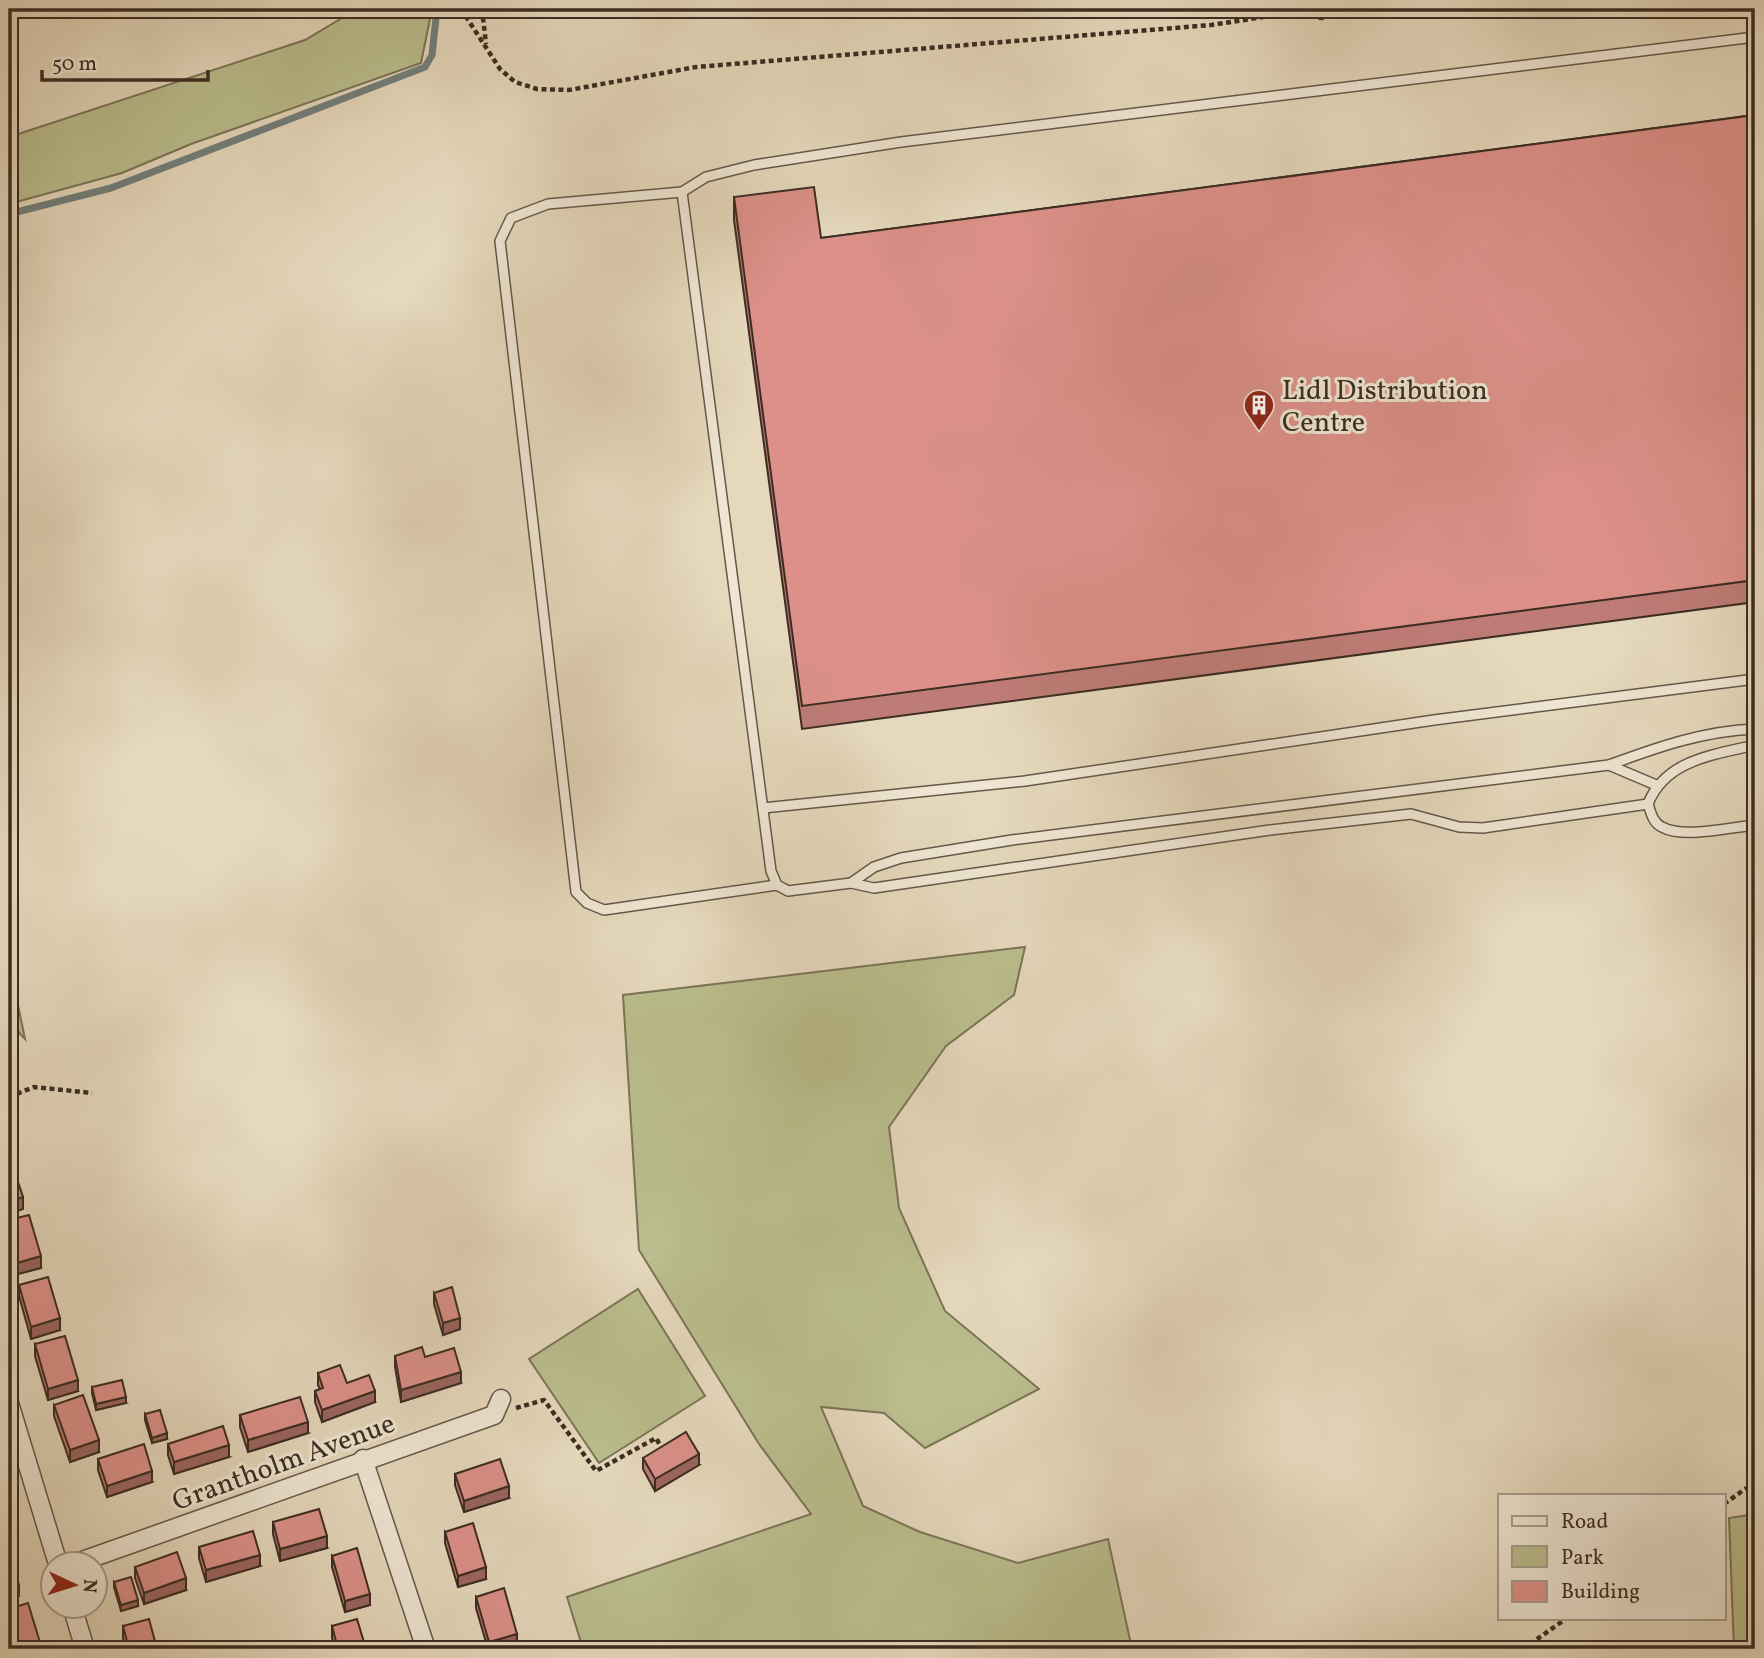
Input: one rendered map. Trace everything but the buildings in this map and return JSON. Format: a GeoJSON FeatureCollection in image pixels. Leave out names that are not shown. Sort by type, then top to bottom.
{"type":"FeatureCollection","features":[{"type":"Feature","properties":{"kind":"street"},"geometry":{"type":"LineString","coordinates":[[9,1403],[54,1550]]}},
{"type":"Feature","properties":{"kind":"street","name":"Grantholm Avenue"},"geometry":{"type":"LineString","coordinates":[[108,1551],[363,1459],[497,1407]]}},
{"type":"Feature","properties":{"kind":"street"},"geometry":{"type":"LineString","coordinates":[[363,1459],[426,1649]]}},
{"type":"Feature","properties":{"kind":"street"},"geometry":{"type":"LineString","coordinates":[[76,1620],[85,1649]]}},
{"type":"Feature","properties":{"kind":"lane"},"geometry":{"type":"LineString","coordinates":[[1648,804],[1483,828],[1459,827],[1411,814],[1270,830],[874,888],[852,883],[788,891],[777,885],[604,910],[587,903],[576,892],[500,241],[511,218],[548,204],[682,192],[706,177],[754,165],[901,142],[1755,37]]}},
{"type":"Feature","properties":{"kind":"lane"},"geometry":{"type":"LineString","coordinates":[[682,192],[771,871],[777,885]]}},
{"type":"Feature","properties":{"kind":"lane"},"geometry":{"type":"LineString","coordinates":[[763,808],[1025,781],[1434,720],[1755,679]]}},
{"type":"Feature","properties":{"kind":"lane"},"geometry":{"type":"LineString","coordinates":[[852,883],[874,867],[901,858],[1000,842],[1609,765],[1674,741],[1720,731],[1755,729]]}},
{"type":"Feature","properties":{"kind":"lane"},"geometry":{"type":"LineString","coordinates":[[1755,745],[1706,757],[1673,771],[1656,785],[1648,804],[1654,821],[1663,828],[1680,831],[1755,824]]}},
{"type":"Feature","properties":{"kind":"lane"},"geometry":{"type":"LineString","coordinates":[[1609,765],[1656,785]]}},
{"type":"Feature","properties":{"kind":"path"},"geometry":{"type":"LineString","coordinates":[[461,9],[500,69],[515,82],[537,89],[569,90],[696,67],[1211,24],[1290,13],[1322,18],[1360,9]]}},
{"type":"Feature","properties":{"kind":"path"},"geometry":{"type":"LineString","coordinates":[[482,9],[486,45]]}},
{"type":"Feature","properties":{"kind":"path"},"geometry":{"type":"LineString","coordinates":[[9,1097],[34,1087],[92,1093]]}},
{"type":"Feature","properties":{"kind":"path"},"geometry":{"type":"LineString","coordinates":[[497,1407],[544,1400],[596,1471],[656,1438],[666,1456]]}},
{"type":"Feature","properties":{"kind":"path"},"geometry":{"type":"LineString","coordinates":[[1726,1503],[1745,1489],[1755,1486]]}},
{"type":"Feature","properties":{"kind":"path"},"geometry":{"type":"LineString","coordinates":[[1523,1649],[1564,1620]]}},
{"type":"Feature","properties":{"kind":"green space"},"geometry":{"type":"Polygon","coordinates":[[[352,9],[432,9],[421,63],[191,144],[122,173],[9,204],[9,137],[305,40],[352,12],[352,9]]]}},
{"type":"Feature","properties":{"kind":"green space"},"geometry":{"type":"Polygon","coordinates":[[[1025,947],[1014,995],[946,1046],[889,1127],[899,1208],[945,1311],[1039,1389],[925,1448],[884,1413],[821,1407],[863,1506],[920,1532],[1018,1563],[1108,1539],[1132,1649],[583,1649],[567,1597],[811,1514],[759,1444],[639,1250],[623,995],[1025,947]]]}},
{"type":"Feature","properties":{"kind":"green space"},"geometry":{"type":"Polygon","coordinates":[[[9,962],[25,1039],[9,1022],[9,962]]]}},
{"type":"Feature","properties":{"kind":"green space"},"geometry":{"type":"Polygon","coordinates":[[[638,1289],[705,1396],[599,1463],[529,1359],[638,1289]]]}},
{"type":"Feature","properties":{"kind":"green space"},"geometry":{"type":"Polygon","coordinates":[[[1755,1514],[1755,1649],[1734,1649],[1729,1518],[1755,1514]]]}},
{"type":"Feature","properties":{"kind":"waterway"},"geometry":{"type":"LineString","coordinates":[[9,214],[111,188],[425,67],[432,55],[437,9]]}},
{"type":"Feature","properties":{"kind":"place","name":"Lidl Distribution Centre"},"geometry":{"type":"Point","coordinates":[1259,432]}}]}
